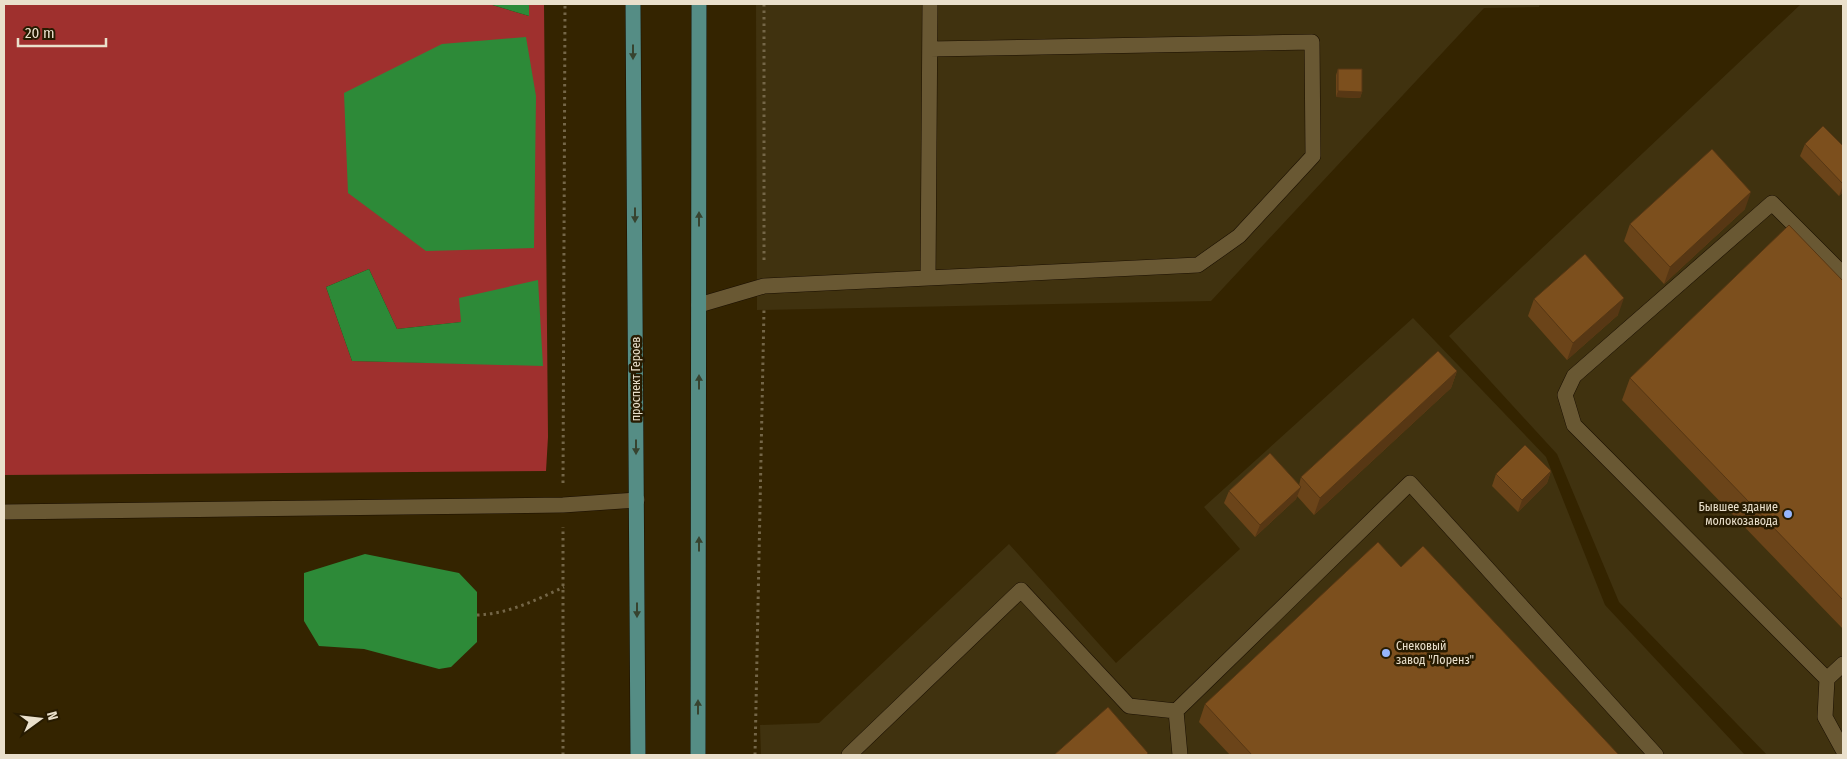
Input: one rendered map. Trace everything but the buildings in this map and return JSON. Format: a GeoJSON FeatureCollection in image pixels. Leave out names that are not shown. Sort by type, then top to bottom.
{"type":"FeatureCollection","features":[{"type":"Feature","properties":{"kind":"main road","name":"проспект Героев"},"geometry":{"type":"LineString","coordinates":[[633,4],[638,755]]}},
{"type":"Feature","properties":{"kind":"main road"},"geometry":{"type":"LineString","coordinates":[[698,755],[699,4]]}},
{"type":"Feature","properties":{"kind":"lane"},"geometry":{"type":"LineString","coordinates":[[928,278],[930,4]]}},
{"type":"Feature","properties":{"kind":"lane"},"geometry":{"type":"LineString","coordinates":[[699,305],[764,286],[1198,265],[1239,236],[1313,156],[1312,42],[930,49]]}},
{"type":"Feature","properties":{"kind":"lane"},"geometry":{"type":"LineString","coordinates":[[1827,679],[1574,425],[1565,395],[1574,376],[1772,203],[1843,274]]}},
{"type":"Feature","properties":{"kind":"lane"},"geometry":{"type":"LineString","coordinates":[[1176,711],[1410,483],[1656,755]]}},
{"type":"Feature","properties":{"kind":"lane"},"geometry":{"type":"LineString","coordinates":[[4,512],[563,505],[637,500]]}},
{"type":"Feature","properties":{"kind":"lane"},"geometry":{"type":"LineString","coordinates":[[854,754],[1022,590],[1129,706],[1176,711]]}},
{"type":"Feature","properties":{"kind":"lane"},"geometry":{"type":"LineString","coordinates":[[1843,664],[1827,679],[1825,718],[1843,750]]}},
{"type":"Feature","properties":{"kind":"lane"},"geometry":{"type":"LineString","coordinates":[[1176,711],[1180,755]]}},
{"type":"Feature","properties":{"kind":"path"},"geometry":{"type":"LineString","coordinates":[[563,755],[565,4]]}},
{"type":"Feature","properties":{"kind":"path"},"geometry":{"type":"LineString","coordinates":[[755,755],[764,286],[764,4]]}},
{"type":"Feature","properties":{"kind":"path"},"geometry":{"type":"LineString","coordinates":[[477,615],[492,614],[510,609],[564,587]]}},
{"type":"Feature","properties":{"kind":"shaded area"},"geometry":{"type":"Polygon","coordinates":[[[4,4],[489,4],[529,16],[529,4],[544,4],[548,437],[546,471],[4,475],[4,4]],[[369,269],[326,287],[352,361],[543,365],[462,322],[397,329],[369,269]]]}},
{"type":"Feature","properties":{"kind":"shaded area"},"geometry":{"type":"Polygon","coordinates":[[[489,4],[529,4],[529,16],[489,4]]]}},
{"type":"Feature","properties":{"kind":"shaded area"},"geometry":{"type":"Polygon","coordinates":[[[756,4],[1540,4],[1539,7],[1484,8],[1211,301],[757,310],[756,4]]]}},
{"type":"Feature","properties":{"kind":"shaded area"},"geometry":{"type":"Polygon","coordinates":[[[1801,4],[1843,4],[1843,750],[1838,755],[1767,755],[1619,602],[1557,454],[1449,336],[1801,4]]]}},
{"type":"Feature","properties":{"kind":"shaded area"},"geometry":{"type":"Polygon","coordinates":[[[526,37],[536,96],[534,248],[426,251],[348,193],[344,93],[442,44],[526,37]]]}},
{"type":"Feature","properties":{"kind":"shaded area"},"geometry":{"type":"Polygon","coordinates":[[[369,269],[397,329],[461,322],[459,298],[538,280],[543,366],[352,361],[326,287],[369,269]]]}},
{"type":"Feature","properties":{"kind":"shaded area"},"geometry":{"type":"Polygon","coordinates":[[[1413,318],[1546,457],[1605,605],[1745,755],[761,755],[760,725],[819,723],[1009,544],[1116,663],[1240,549],[1204,507],[1413,318]]]}},
{"type":"Feature","properties":{"kind":"shaded area"},"geometry":{"type":"Polygon","coordinates":[[[365,554],[459,573],[477,592],[477,642],[451,667],[439,669],[364,649],[319,646],[304,621],[304,573],[365,554]]]}},
{"type":"Feature","properties":{"kind":"place","name":"Бывшее здание молокозавода"},"geometry":{"type":"Point","coordinates":[1788,514]}},
{"type":"Feature","properties":{"kind":"place","name":"Снековый завод \"Лоренз\""},"geometry":{"type":"Point","coordinates":[1386,653]}}]}
